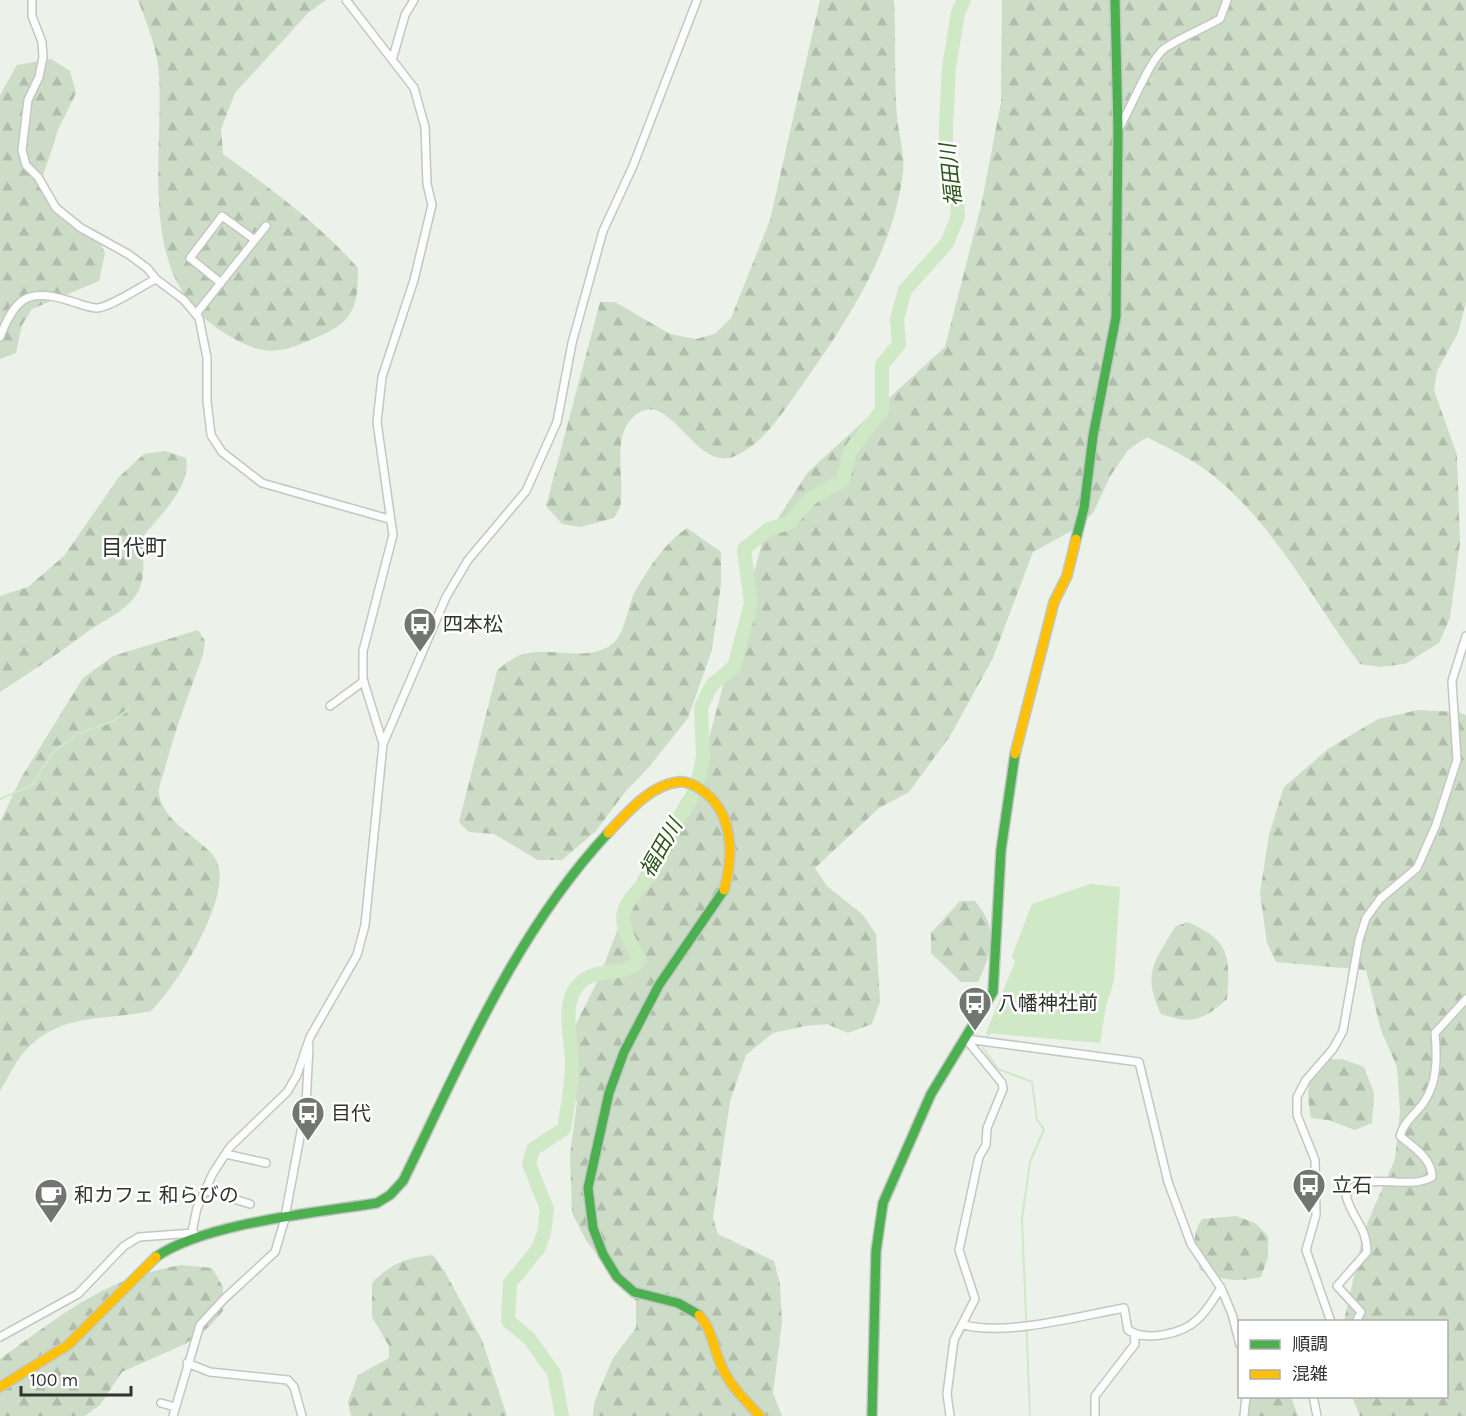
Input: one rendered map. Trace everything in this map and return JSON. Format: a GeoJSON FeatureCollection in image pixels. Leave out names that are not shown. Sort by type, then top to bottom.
{"type":"FeatureCollection","features":[{"type":"Feature","properties":{"kind":"street"},"geometry":{"type":"LineString","coordinates":[[32,0],[32,16],[42,42],[43,57],[39,78],[28,100],[22,150],[26,165],[38,177],[56,208],[81,228],[128,254],[147,268],[156,279],[184,300],[196,314],[203,330],[207,358],[207,401],[211,435],[222,452],[262,483],[389,519]]}},
{"type":"Feature","properties":{"kind":"street"},"geometry":{"type":"LineString","coordinates":[[346,0],[373,38],[393,57],[414,88],[426,127],[427,184],[432,205],[414,280],[382,376],[377,422],[393,535],[363,651],[364,681],[383,744]]}},
{"type":"Feature","properties":{"kind":"street"},"geometry":{"type":"LineString","coordinates":[[393,57],[405,15],[414,0]]}},
{"type":"Feature","properties":{"kind":"street"},"geometry":{"type":"LineString","coordinates":[[192,1232],[205,1190],[213,1173],[226,1154],[287,1092],[297,1075],[310,1037],[357,955],[365,925],[383,744],[446,597],[468,561],[526,490],[557,422],[572,343],[603,231],[633,166],[697,0]]}},
{"type":"Feature","properties":{"kind":"street"},"geometry":{"type":"LineString","coordinates":[[873,1416],[876,1251],[883,1203],[931,1094],[993,992],[1001,850],[1012,764],[1054,602],[1067,576],[1084,508],[1093,436],[1116,317],[1118,130],[1115,0]]}},
{"type":"Feature","properties":{"kind":"street"},"geometry":{"type":"LineString","coordinates":[[1118,130],[1132,108],[1153,62],[1164,49],[1220,19],[1227,0]]}},
{"type":"Feature","properties":{"kind":"street"},"geometry":{"type":"LineString","coordinates":[[221,283],[190,258],[222,216],[255,240]]}},
{"type":"Feature","properties":{"kind":"street"},"geometry":{"type":"LineString","coordinates":[[196,314],[266,226]]}},
{"type":"Feature","properties":{"kind":"street"},"geometry":{"type":"LineString","coordinates":[[0,337],[9,314],[23,299],[34,294],[49,294],[97,308],[109,306],[156,279]]}},
{"type":"Feature","properties":{"kind":"street"},"geometry":{"type":"LineString","coordinates":[[1330,1320],[1306,1250],[1316,1215],[1315,1160],[1297,1115],[1297,1097],[1306,1080],[1333,1049],[1343,1031],[1359,940],[1366,918],[1380,898],[1417,868],[1436,825],[1457,760],[1452,681],[1466,636]]}},
{"type":"Feature","properties":{"kind":"street"},"geometry":{"type":"LineString","coordinates":[[330,706],[364,681]]}},
{"type":"Feature","properties":{"kind":"street"},"geometry":{"type":"LineString","coordinates":[[0,1387],[68,1345],[156,1257],[177,1243],[282,1219],[377,1203],[390,1195],[403,1181],[498,990],[565,887],[633,805],[652,790],[673,781],[700,786],[719,804],[725,814],[730,858],[726,882],[721,898],[690,935],[648,1005],[616,1070],[588,1179],[588,1207],[595,1236],[609,1264],[623,1283],[633,1292],[669,1299],[699,1314],[714,1336],[725,1374],[760,1416]]}},
{"type":"Feature","properties":{"kind":"street"},"geometry":{"type":"LineString","coordinates":[[1357,1320],[1361,1312],[1353,1300],[1342,1294],[1337,1286],[1367,1252],[1367,1238],[1361,1223],[1348,1207],[1346,1195],[1352,1187],[1362,1182],[1413,1184],[1432,1177],[1432,1169],[1426,1158],[1400,1136],[1403,1126],[1425,1101],[1432,1083],[1438,1059],[1435,1033],[1466,999]]}},
{"type":"Feature","properties":{"kind":"street"},"geometry":{"type":"LineString","coordinates":[[173,1416],[200,1325],[275,1252],[306,1105],[310,1037]]}},
{"type":"Feature","properties":{"kind":"street"},"geometry":{"type":"LineString","coordinates":[[966,1039],[1139,1062],[1168,1182],[1191,1244],[1221,1288],[1232,1314],[1238,1341]]}},
{"type":"Feature","properties":{"kind":"street"},"geometry":{"type":"LineString","coordinates":[[950,1416],[947,1394],[954,1340],[964,1325],[975,1299],[959,1250],[979,1157],[986,1145],[987,1128],[1004,1089],[1002,1083],[966,1039]]}},
{"type":"Feature","properties":{"kind":"street"},"geometry":{"type":"LineString","coordinates":[[226,1154],[266,1163]]}},
{"type":"Feature","properties":{"kind":"street"},"geometry":{"type":"LineString","coordinates":[[205,1190],[250,1204]]}},
{"type":"Feature","properties":{"kind":"street"},"geometry":{"type":"LineString","coordinates":[[0,1337],[78,1294],[124,1246],[139,1237],[192,1232],[201,1238]]}},
{"type":"Feature","properties":{"kind":"street"},"geometry":{"type":"LineString","coordinates":[[964,1325],[976,1328],[1030,1325],[1124,1308],[1128,1330],[1148,1338],[1169,1334],[1197,1320],[1221,1288]]}},
{"type":"Feature","properties":{"kind":"street"},"geometry":{"type":"LineString","coordinates":[[1095,1416],[1095,1396],[1135,1344],[1134,1334]]}},
{"type":"Feature","properties":{"kind":"street"},"geometry":{"type":"LineString","coordinates":[[188,1363],[210,1372],[288,1380],[294,1387],[302,1416]]}},
{"type":"Feature","properties":{"kind":"street"},"geometry":{"type":"LineString","coordinates":[[1244,1416],[1246,1398]]}},
{"type":"Feature","properties":{"kind":"street"},"geometry":{"type":"LineString","coordinates":[[1313,1398],[1317,1416]]}},
{"type":"Feature","properties":{"kind":"street"},"geometry":{"type":"LineString","coordinates":[[161,1404],[175,1407]]}},
{"type":"Feature","properties":{"kind":"green space"},"geometry":{"type":"Polygon","coordinates":[[[138,0],[326,0],[308,13],[235,93],[221,129],[223,154],[310,221],[358,268],[356,299],[353,308],[343,322],[335,328],[309,341],[284,349],[273,351],[251,347],[223,332],[195,309],[177,281],[165,250],[160,215],[158,64],[138,0]]]}},
{"type":"Feature","properties":{"kind":"green space"},"geometry":{"type":"Polygon","coordinates":[[[820,0],[894,0],[896,103],[903,172],[890,230],[866,284],[852,310],[803,384],[773,425],[756,443],[735,456],[721,458],[709,454],[697,445],[663,414],[652,409],[640,412],[625,429],[622,441],[620,453],[621,503],[614,518],[580,527],[562,524],[546,506],[600,302],[615,302],[670,334],[696,339],[715,334],[731,318],[770,220],[820,0]]]}},
{"type":"Feature","properties":{"kind":"green space"},"geometry":{"type":"Polygon","coordinates":[[[1002,0],[1466,0],[1466,302],[1458,333],[1437,371],[1434,390],[1457,455],[1460,543],[1450,618],[1439,643],[1405,664],[1380,667],[1360,664],[1279,546],[1242,502],[1221,482],[1195,463],[1147,437],[1128,450],[1111,475],[1093,513],[1075,529],[1033,552],[993,658],[950,736],[909,792],[879,808],[815,868],[827,886],[862,914],[876,934],[880,1002],[872,1024],[848,1033],[827,1024],[773,1033],[746,1055],[730,1101],[713,1218],[718,1234],[774,1261],[780,1284],[782,1322],[773,1393],[782,1416],[593,1416],[594,1403],[613,1358],[636,1328],[636,1301],[587,1242],[572,1213],[570,1154],[577,1102],[568,1079],[571,1034],[599,978],[635,884],[661,833],[700,771],[762,543],[808,472],[945,347],[981,206],[1001,102],[1002,0]]]}},
{"type":"Feature","properties":{"kind":"green space"},"geometry":{"type":"Polygon","coordinates":[[[51,59],[70,71],[76,93],[58,130],[43,176],[52,198],[96,235],[105,253],[99,281],[32,309],[22,325],[16,353],[0,359],[0,95],[17,65],[51,59]]]}},
{"type":"Feature","properties":{"kind":"green space"},"geometry":{"type":"Polygon","coordinates":[[[165,451],[186,458],[187,469],[173,501],[142,538],[143,573],[138,592],[128,605],[0,692],[0,596],[28,587],[64,556],[119,477],[144,454],[165,451]]]}},
{"type":"Feature","properties":{"kind":"green space"},"geometry":{"type":"Polygon","coordinates":[[[687,528],[721,552],[721,584],[712,650],[688,718],[649,767],[625,792],[596,831],[562,860],[538,860],[494,834],[469,832],[459,822],[497,671],[510,660],[524,654],[551,652],[578,654],[606,648],[613,644],[622,630],[633,595],[647,571],[665,547],[687,528]]]}},
{"type":"Feature","properties":{"kind":"green space"},"geometry":{"type":"Polygon","coordinates":[[[198,630],[205,641],[203,655],[177,728],[159,792],[162,804],[173,820],[213,855],[219,870],[218,889],[202,936],[175,981],[151,1011],[84,1020],[53,1030],[39,1038],[25,1051],[0,1091],[0,822],[21,778],[83,678],[113,656],[198,630]]]}},
{"type":"Feature","properties":{"kind":"green space"},"geometry":{"type":"Polygon","coordinates":[[[1418,710],[1457,712],[1466,715],[1466,1416],[1360,1416],[1352,1398],[1448,1398],[1448,1320],[1344,1320],[1364,1231],[1395,1159],[1400,1111],[1397,1067],[1381,1030],[1366,970],[1276,962],[1267,943],[1260,893],[1269,835],[1284,787],[1328,749],[1378,719],[1418,710]]]}},
{"type":"Feature","properties":{"kind":"green space"},"geometry":{"type":"Polygon","coordinates":[[[960,901],[975,901],[983,911],[990,930],[990,950],[978,982],[961,982],[931,953],[931,933],[960,901]]]}},
{"type":"Feature","properties":{"kind":"green space"},"geometry":{"type":"Polygon","coordinates":[[[1187,922],[1220,943],[1225,951],[1228,972],[1227,999],[1204,1016],[1189,1020],[1161,1014],[1152,988],[1156,960],[1175,927],[1187,922]]]}},
{"type":"Feature","properties":{"kind":"green space"},"geometry":{"type":"Polygon","coordinates":[[[1342,1059],[1364,1067],[1374,1093],[1372,1123],[1355,1130],[1328,1120],[1311,1118],[1308,1094],[1316,1067],[1322,1060],[1342,1059]]]}},
{"type":"Feature","properties":{"kind":"green space"},"geometry":{"type":"Polygon","coordinates":[[[1236,1216],[1255,1223],[1268,1236],[1268,1257],[1261,1277],[1230,1280],[1200,1270],[1195,1237],[1202,1219],[1236,1216]]]}},
{"type":"Feature","properties":{"kind":"green space"},"geometry":{"type":"Polygon","coordinates":[[[433,1255],[445,1272],[482,1340],[507,1416],[351,1416],[348,1402],[358,1375],[389,1358],[389,1346],[372,1317],[372,1283],[393,1266],[415,1258],[433,1255]]]}},
{"type":"Feature","properties":{"kind":"green space"},"geometry":{"type":"Polygon","coordinates":[[[181,1265],[212,1268],[223,1287],[223,1311],[209,1327],[185,1344],[122,1372],[100,1405],[85,1416],[0,1416],[0,1359],[64,1313],[106,1289],[153,1271],[181,1265]]]}},
{"type":"Feature","properties":{"kind":"green space"},"geometry":{"type":"Polygon","coordinates":[[[1243,1398],[1291,1398],[1298,1416],[1243,1416],[1243,1398]]]}},
{"type":"Feature","properties":{"kind":"shaded area"},"geometry":{"type":"Polygon","coordinates":[[[1090,884],[1120,887],[1114,981],[1106,1006],[1100,1043],[986,1033],[1015,962],[1012,956],[1032,904],[1090,884]]]}},
{"type":"Feature","properties":{"kind":"waterway","name":"福田川"},"geometry":{"type":"LineString","coordinates":[[562,1416],[554,1373],[529,1338],[508,1321],[510,1283],[538,1249],[544,1233],[547,1209],[529,1164],[533,1149],[564,1129],[572,1073],[568,1018],[572,996],[585,979],[629,968],[640,960],[629,941],[623,915],[626,906],[659,861],[665,833],[674,826],[690,801],[698,781],[703,757],[701,707],[712,685],[734,667],[751,603],[744,549],[769,529],[789,523],[810,499],[843,480],[850,451],[882,410],[882,365],[899,344],[897,319],[905,290],[947,243],[958,216],[957,201],[946,158],[946,126],[949,67],[958,13],[964,0]]}},
{"type":"Feature","properties":{"kind":"waterway"},"geometry":{"type":"LineString","coordinates":[[0,799],[32,785],[54,751],[78,734],[113,721],[130,708]]}},
{"type":"Feature","properties":{"kind":"waterway"},"geometry":{"type":"LineString","coordinates":[[987,1036],[992,1032]]}},
{"type":"Feature","properties":{"kind":"waterway"},"geometry":{"type":"LineString","coordinates":[[983,1048],[998,1069],[1032,1082],[1037,1120],[1044,1129],[1030,1162],[1022,1218],[1030,1416]]}},
{"type":"Feature","properties":{"kind":"traffic: fast"},"geometry":{"type":"LineString","coordinates":[[1076,539],[1084,508],[1093,436],[1116,317],[1118,130],[1115,0]]}},
{"type":"Feature","properties":{"kind":"traffic: fast"},"geometry":{"type":"LineString","coordinates":[[872,1416],[876,1251],[883,1203],[931,1094],[993,992],[1001,850],[1015,754]]}},
{"type":"Feature","properties":{"kind":"traffic: fast"},"geometry":{"type":"LineString","coordinates":[[156,1257],[177,1245],[231,1228],[377,1203],[390,1195],[403,1181],[469,1045],[518,955],[575,872],[608,833]]}},
{"type":"Feature","properties":{"kind":"traffic: fast"},"geometry":{"type":"LineString","coordinates":[[699,1315],[678,1303],[634,1292],[617,1277],[603,1254],[593,1228],[588,1188],[609,1093],[624,1052],[659,985],[724,890]]}},
{"type":"Feature","properties":{"kind":"traffic: slow"},"geometry":{"type":"LineString","coordinates":[[1015,754],[1054,602],[1067,576],[1076,539]]}},
{"type":"Feature","properties":{"kind":"traffic: slow"},"geometry":{"type":"LineString","coordinates":[[608,833],[640,801],[658,788],[678,782],[695,786],[711,798],[720,809],[725,821],[730,848],[724,890]]}},
{"type":"Feature","properties":{"kind":"traffic: slow"},"geometry":{"type":"LineString","coordinates":[[0,1387],[68,1345],[156,1257]]}},
{"type":"Feature","properties":{"kind":"traffic: slow"},"geometry":{"type":"LineString","coordinates":[[699,1315],[710,1333],[729,1381],[760,1416]]}},
{"type":"Feature","properties":{"kind":"place","name":"四本松"},"geometry":{"type":"Point","coordinates":[420,653]}},
{"type":"Feature","properties":{"kind":"place","name":"八幡神社前"},"geometry":{"type":"Point","coordinates":[975,1032]}},
{"type":"Feature","properties":{"kind":"place","name":"目代"},"geometry":{"type":"Point","coordinates":[308,1142]}},
{"type":"Feature","properties":{"kind":"place","name":"立石"},"geometry":{"type":"Point","coordinates":[1309,1214]}},
{"type":"Feature","properties":{"kind":"place","name":"和カフェ 和らびの"},"geometry":{"type":"Point","coordinates":[51,1224]}},
{"type":"Feature","properties":{"kind":"district","name":"目代町"},"geometry":{"type":"Point","coordinates":[134,547]}}]}
